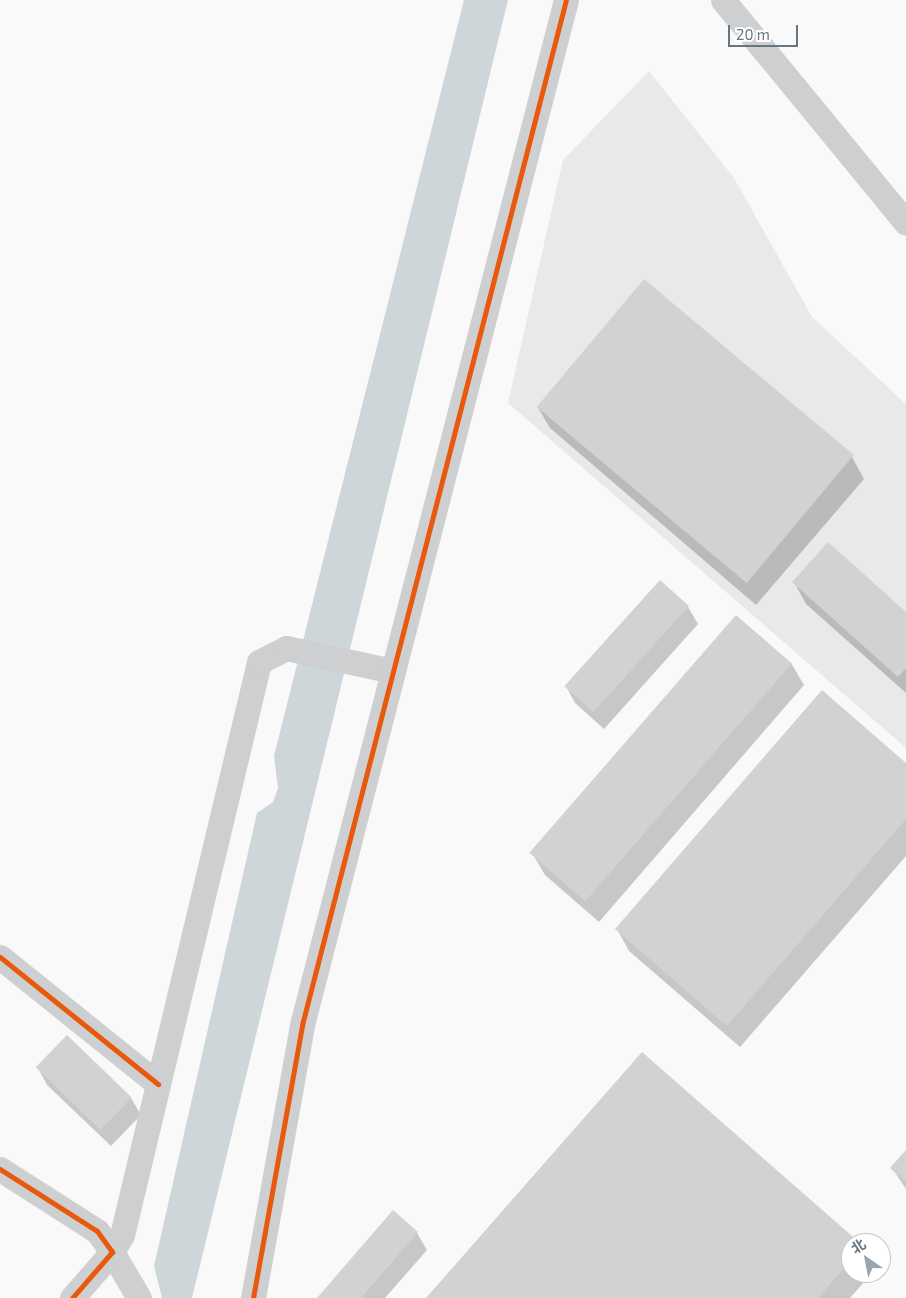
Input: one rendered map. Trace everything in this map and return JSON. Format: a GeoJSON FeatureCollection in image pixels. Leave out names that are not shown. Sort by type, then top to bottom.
{"type":"FeatureCollection","features":[{"type":"Feature","properties":{"kind":"street"},"geometry":{"type":"LineString","coordinates":[[253,1298],[303,1021],[566,0]]}},
{"type":"Feature","properties":{"kind":"street"},"geometry":{"type":"LineString","coordinates":[[723,0],[906,223]]}},
{"type":"Feature","properties":{"kind":"street"},"geometry":{"type":"LineString","coordinates":[[72,1298],[112,1252],[122,1235],[259,662],[286,648],[392,671]]}},
{"type":"Feature","properties":{"kind":"street"},"geometry":{"type":"LineString","coordinates":[[0,957],[158,1084]]}},
{"type":"Feature","properties":{"kind":"street"},"geometry":{"type":"LineString","coordinates":[[0,1169],[98,1231],[139,1298]]}},
{"type":"Feature","properties":{"kind":"shaded area"},"geometry":{"type":"Polygon","coordinates":[[[464,0],[508,0],[192,1298],[162,1298],[154,1266],[257,813],[273,802],[278,788],[274,756],[464,0]]]}},
{"type":"Feature","properties":{"kind":"shaded area"},"geometry":{"type":"Polygon","coordinates":[[[649,71],[734,178],[812,317],[906,404],[906,748],[508,403],[563,160],[649,71]]]}},
{"type":"Feature","properties":{"kind":"building"},"geometry":{"type":"Polygon","coordinates":[[[644,279],[854,455],[747,583],[537,407],[644,279]]]}},
{"type":"Feature","properties":{"kind":"building"},"geometry":{"type":"Polygon","coordinates":[[[828,542],[906,612],[906,668],[898,677],[792,582],[828,542]]]}},
{"type":"Feature","properties":{"kind":"building"},"geometry":{"type":"Polygon","coordinates":[[[660,580],[689,606],[593,712],[564,686],[660,580]]]}},
{"type":"Feature","properties":{"kind":"building"},"geometry":{"type":"Polygon","coordinates":[[[736,615],[792,664],[585,901],[529,853],[736,615]]]}},
{"type":"Feature","properties":{"kind":"building"},"geometry":{"type":"Polygon","coordinates":[[[822,690],[906,763],[906,819],[727,1026],[615,929],[822,690]]]}},
{"type":"Feature","properties":{"kind":"building"},"geometry":{"type":"Polygon","coordinates":[[[67,1035],[132,1098],[100,1130],[36,1067],[67,1035]]]}},
{"type":"Feature","properties":{"kind":"building"},"geometry":{"type":"Polygon","coordinates":[[[642,1052],[849,1233],[841,1233],[841,1272],[818,1298],[426,1298],[642,1052]]]}},
{"type":"Feature","properties":{"kind":"building"},"geometry":{"type":"Polygon","coordinates":[[[906,1150],[906,1182],[890,1168],[906,1150]]]}},
{"type":"Feature","properties":{"kind":"building"},"geometry":{"type":"Polygon","coordinates":[[[393,1210],[418,1232],[361,1298],[317,1298],[393,1210]]]}},
{"type":"Feature","properties":{"kind":"cycle path"},"geometry":{"type":"LineString","coordinates":[[253,1298],[303,1021],[566,0]]}},
{"type":"Feature","properties":{"kind":"cycle path"},"geometry":{"type":"LineString","coordinates":[[0,957],[158,1084]]}},
{"type":"Feature","properties":{"kind":"cycle path"},"geometry":{"type":"LineString","coordinates":[[0,1169],[97,1231],[112,1252],[72,1298]]}}]}
